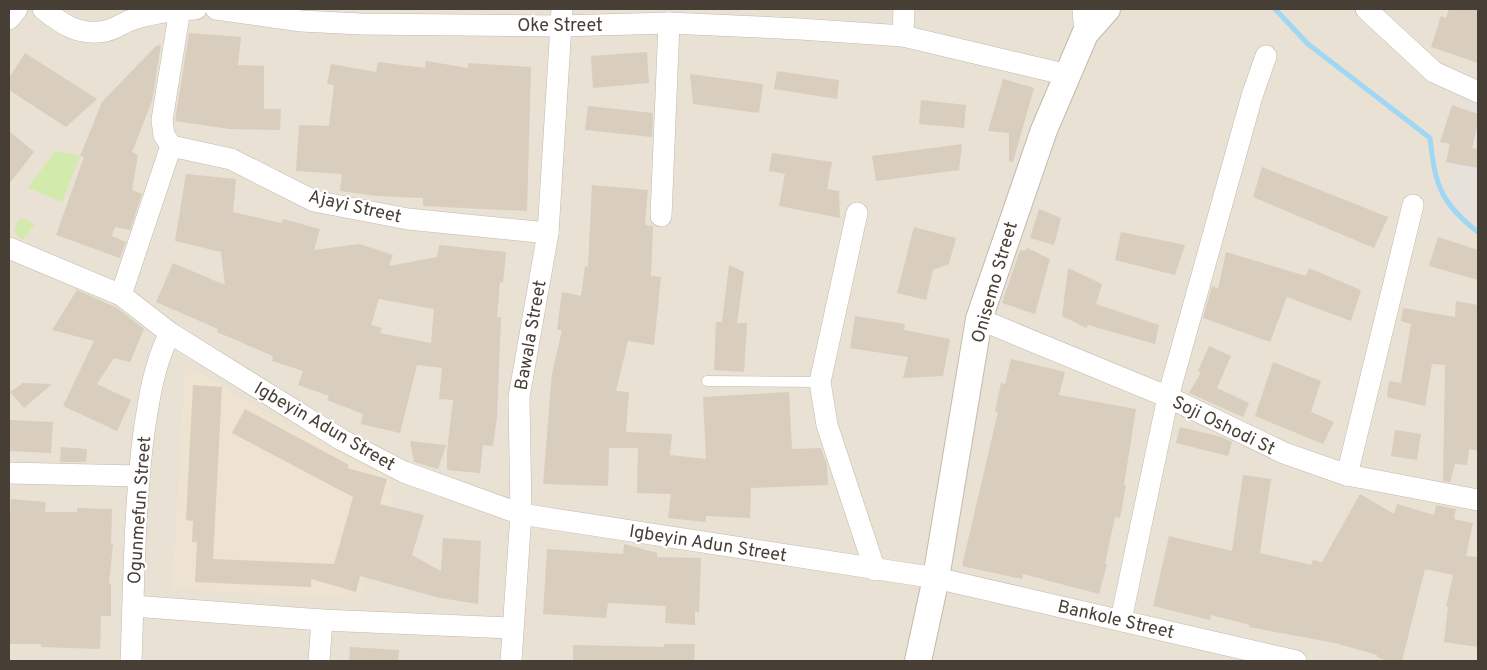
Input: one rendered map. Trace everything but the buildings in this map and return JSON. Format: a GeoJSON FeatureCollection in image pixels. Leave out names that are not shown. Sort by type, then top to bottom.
{"type":"FeatureCollection","features":[{"type":"Feature","properties":{"kind":"street"},"geometry":{"type":"LineString","coordinates":[[9,19],[17,9]]}},
{"type":"Feature","properties":{"kind":"street"},"geometry":{"type":"LineString","coordinates":[[43,9],[66,27],[89,32],[107,31],[136,14],[196,9]]}},
{"type":"Feature","properties":{"kind":"street"},"geometry":{"type":"LineString","coordinates":[[121,295],[171,146],[164,135],[162,120],[180,9]]}},
{"type":"Feature","properties":{"kind":"street","name":"Oke Street"},"geometry":{"type":"LineString","coordinates":[[216,9],[301,21],[561,17],[903,36],[1068,75]]}},
{"type":"Feature","properties":{"kind":"street"},"geometry":{"type":"LineString","coordinates":[[903,36],[904,9]]}},
{"type":"Feature","properties":{"kind":"street"},"geometry":{"type":"LineString","coordinates":[[1083,9],[1085,34]]}},
{"type":"Feature","properties":{"kind":"street","name":"Onisemo Street"},"geometry":{"type":"LineString","coordinates":[[918,661],[936,578],[979,319],[1041,139],[1085,34],[1107,9]]}},
{"type":"Feature","properties":{"kind":"street"},"geometry":{"type":"LineString","coordinates":[[1366,9],[1434,72],[1478,92]]}},
{"type":"Feature","properties":{"kind":"street","name":"Bawala Street"},"geometry":{"type":"LineString","coordinates":[[511,661],[521,514],[519,397],[548,233],[561,17]]}},
{"type":"Feature","properties":{"kind":"street"},"geometry":{"type":"LineString","coordinates":[[661,216],[669,24]]}},
{"type":"Feature","properties":{"kind":"street"},"geometry":{"type":"LineString","coordinates":[[1122,620],[1168,397],[1252,96],[1266,56]]}},
{"type":"Feature","properties":{"kind":"street","name":"Ajayi Street"},"geometry":{"type":"LineString","coordinates":[[171,146],[232,159],[314,200],[408,219],[548,233]]}},
{"type":"Feature","properties":{"kind":"street"},"geometry":{"type":"LineString","coordinates":[[1347,476],[1413,205]]}},
{"type":"Feature","properties":{"kind":"street"},"geometry":{"type":"LineString","coordinates":[[857,213],[820,382],[827,425],[876,570]]}},
{"type":"Feature","properties":{"kind":"street","name":"Igbeyin Adun Street"},"geometry":{"type":"LineString","coordinates":[[9,248],[121,295],[170,333],[342,440],[386,463],[404,472],[521,514],[936,578]]}},
{"type":"Feature","properties":{"kind":"street","name":"Soji Oshodi St"},"geometry":{"type":"LineString","coordinates":[[979,319],[1168,397],[1284,453],[1347,476],[1478,500]]}},
{"type":"Feature","properties":{"kind":"street","name":"Ogunmefun Street"},"geometry":{"type":"LineString","coordinates":[[131,661],[138,476],[148,402],[159,354],[170,333]]}},
{"type":"Feature","properties":{"kind":"street"},"geometry":{"type":"LineString","coordinates":[[9,473],[138,476]]}},
{"type":"Feature","properties":{"kind":"street","name":"Bankole Street"},"geometry":{"type":"LineString","coordinates":[[936,578],[1296,661]]}},
{"type":"Feature","properties":{"kind":"street"},"geometry":{"type":"LineString","coordinates":[[134,606],[322,620],[512,628]]}},
{"type":"Feature","properties":{"kind":"street"},"geometry":{"type":"LineString","coordinates":[[319,661],[322,620]]}},
{"type":"Feature","properties":{"kind":"lane"},"geometry":{"type":"LineString","coordinates":[[707,381],[820,382]]}},
{"type":"Feature","properties":{"kind":"shaded area"},"geometry":{"type":"Polygon","coordinates":[[[9,9],[1478,9],[1478,661],[9,661],[9,9]]]}},
{"type":"Feature","properties":{"kind":"shaded area"},"geometry":{"type":"Polygon","coordinates":[[[1466,95],[1478,98],[1478,220],[1443,213],[1466,95]]]}},
{"type":"Feature","properties":{"kind":"shaded area"},"geometry":{"type":"Polygon","coordinates":[[[185,365],[346,457],[391,477],[393,507],[358,599],[172,589],[185,365]]]}},
{"type":"Feature","properties":{"kind":"green space"},"geometry":{"type":"Polygon","coordinates":[[[55,151],[80,156],[62,202],[28,188],[55,151]]]}},
{"type":"Feature","properties":{"kind":"green space"},"geometry":{"type":"Polygon","coordinates":[[[23,218],[35,225],[22,240],[14,231],[18,220],[23,218]]]}},
{"type":"Feature","properties":{"kind":"waterway"},"geometry":{"type":"LineString","coordinates":[[1275,9],[1308,44],[1430,138],[1437,180],[1447,202],[1465,222],[1478,232]]}}]}
